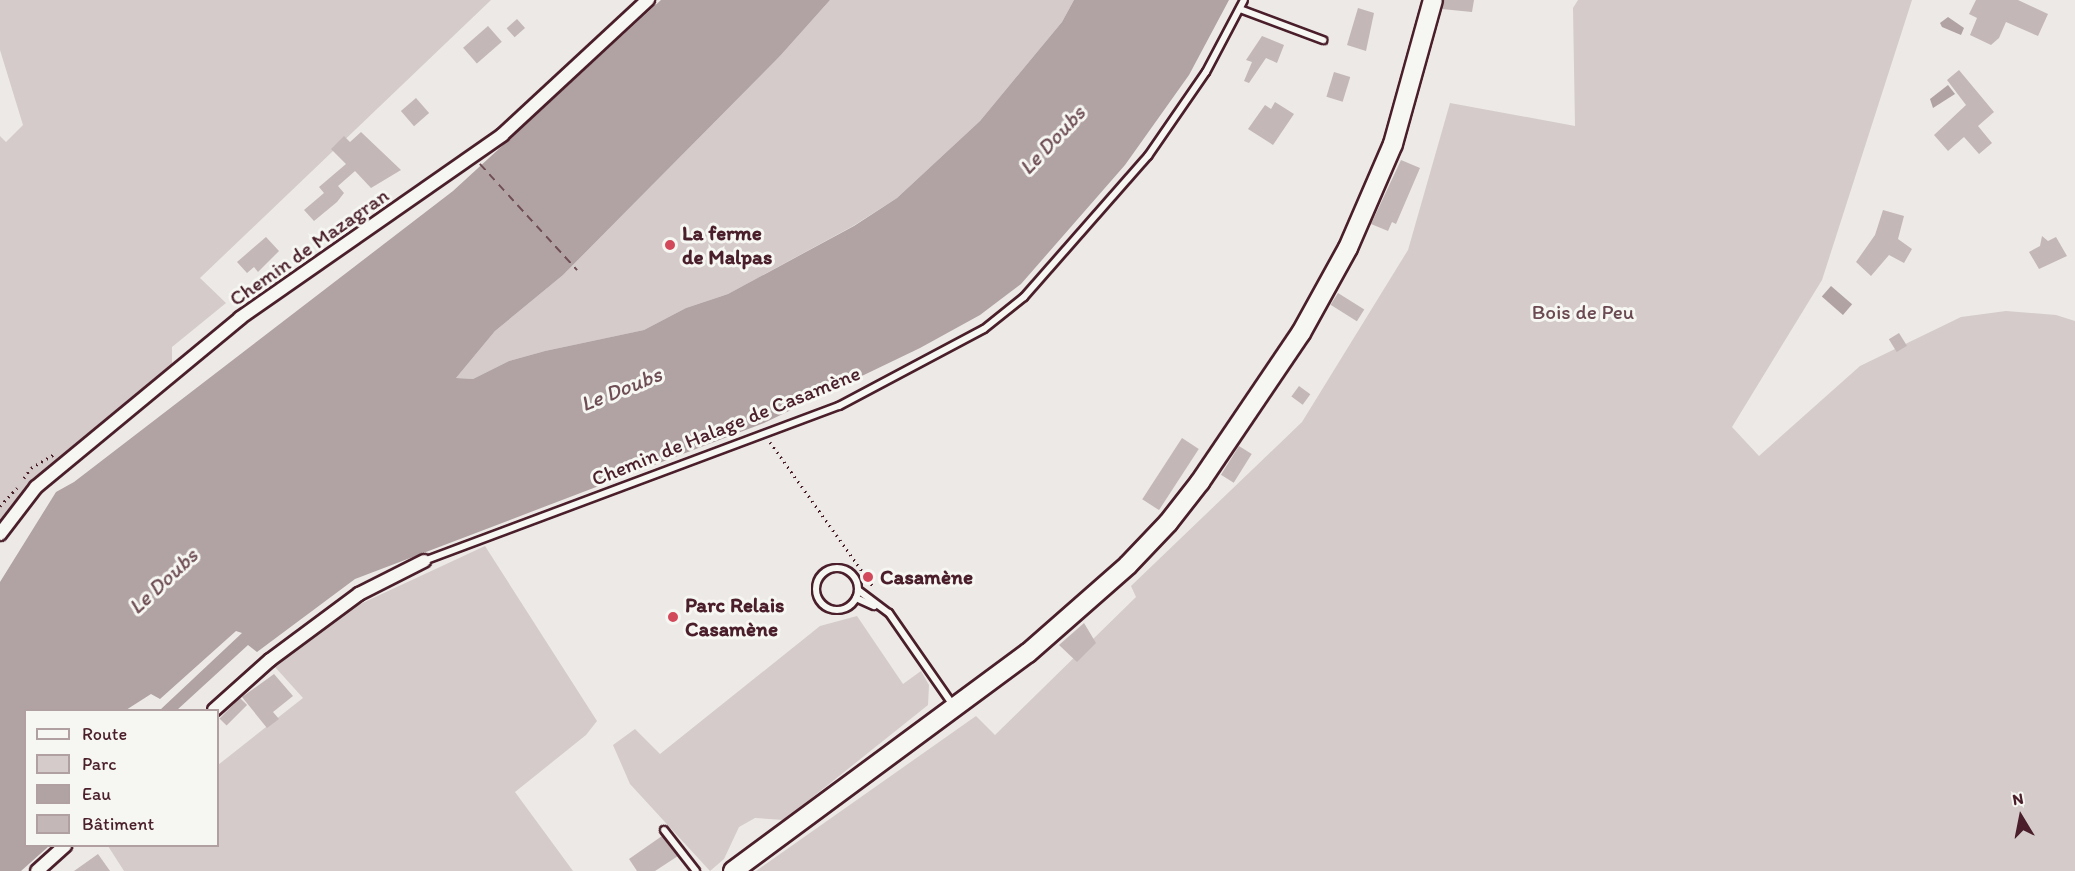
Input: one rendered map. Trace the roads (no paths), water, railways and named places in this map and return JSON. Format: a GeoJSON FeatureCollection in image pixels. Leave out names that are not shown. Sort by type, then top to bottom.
{"type":"FeatureCollection","features":[{"type":"Feature","properties":{"kind":"main road"},"geometry":{"type":"LineString","coordinates":[[737,863],[786,825],[955,708],[1028,652],[1128,565],[1200,482],[1300,333],[1348,248],[1393,144],[1433,0]]}},
{"type":"Feature","properties":{"kind":"street","name":"Chemin de Mazagran"},"geometry":{"type":"LineString","coordinates":[[0,534],[36,487],[240,318],[502,135],[648,0]]}},
{"type":"Feature","properties":{"kind":"street","name":"Chemin de Halage de Casamène"},"geometry":{"type":"LineString","coordinates":[[216,709],[270,660],[359,594],[424,561]]}},
{"type":"Feature","properties":{"kind":"street"},"geometry":{"type":"LineString","coordinates":[[38,871],[64,847]]}},
{"type":"Feature","properties":{"kind":"lane","name":"Chemin de Halage de Casamène"},"geometry":{"type":"LineString","coordinates":[[424,561],[839,406],[984,329],[1024,297],[1148,156],[1206,72],[1244,0]]}},
{"type":"Feature","properties":{"kind":"lane"},"geometry":{"type":"LineString","coordinates":[[1239,9],[1323,40]]}},
{"type":"Feature","properties":{"kind":"lane"},"geometry":{"type":"LineString","coordinates":[[832,568],[845,569],[855,578],[857,594],[846,608],[826,606],[817,595],[818,582],[832,568]]}},
{"type":"Feature","properties":{"kind":"lane"},"geometry":{"type":"LineString","coordinates":[[857,594],[889,613],[955,708]]}},
{"type":"Feature","properties":{"kind":"lane"},"geometry":{"type":"LineString","coordinates":[[664,830],[696,871]]}},
{"type":"Feature","properties":{"kind":"water","name":"Le Doubs"},"geometry":{"type":"Polygon","coordinates":[[[661,0],[830,0],[780,56],[563,275],[495,331],[456,378],[473,379],[509,361],[644,330],[686,308],[728,294],[854,226],[897,198],[980,121],[1062,22],[1074,0],[1229,0],[1189,75],[1125,165],[1021,284],[980,315],[920,348],[764,423],[355,579],[257,652],[248,645],[178,709],[161,709],[242,633],[236,631],[160,699],[151,694],[128,709],[24,709],[24,847],[48,847],[21,871],[0,871],[0,582],[56,492],[74,482],[453,191],[661,0]]]}},
{"type":"Feature","properties":{"kind":"water"},"geometry":{"type":"Polygon","coordinates":[[[1948,17],[1964,28],[1961,35],[1942,27],[1940,23],[1948,17]]]}},
{"type":"Feature","properties":{"kind":"water"},"geometry":{"type":"Polygon","coordinates":[[[1948,85],[1955,94],[1933,108],[1930,99],[1948,85]]]}},
{"type":"Feature","properties":{"kind":"water"},"geometry":{"type":"Polygon","coordinates":[[[1831,286],[1852,304],[1843,315],[1822,297],[1831,286]]]}},
{"type":"Feature","properties":{"kind":"place","name":"La ferme de Malpas"},"geometry":{"type":"Point","coordinates":[670,245]}},
{"type":"Feature","properties":{"kind":"place","name":"Casamène"},"geometry":{"type":"Point","coordinates":[868,577]}},
{"type":"Feature","properties":{"kind":"place","name":"Parc Relais Casamène"},"geometry":{"type":"Point","coordinates":[673,617]}},
{"type":"Feature","properties":{"kind":"park label","name":"Bois de Peu"},"geometry":{"type":"Point","coordinates":[1583,312]}}]}
